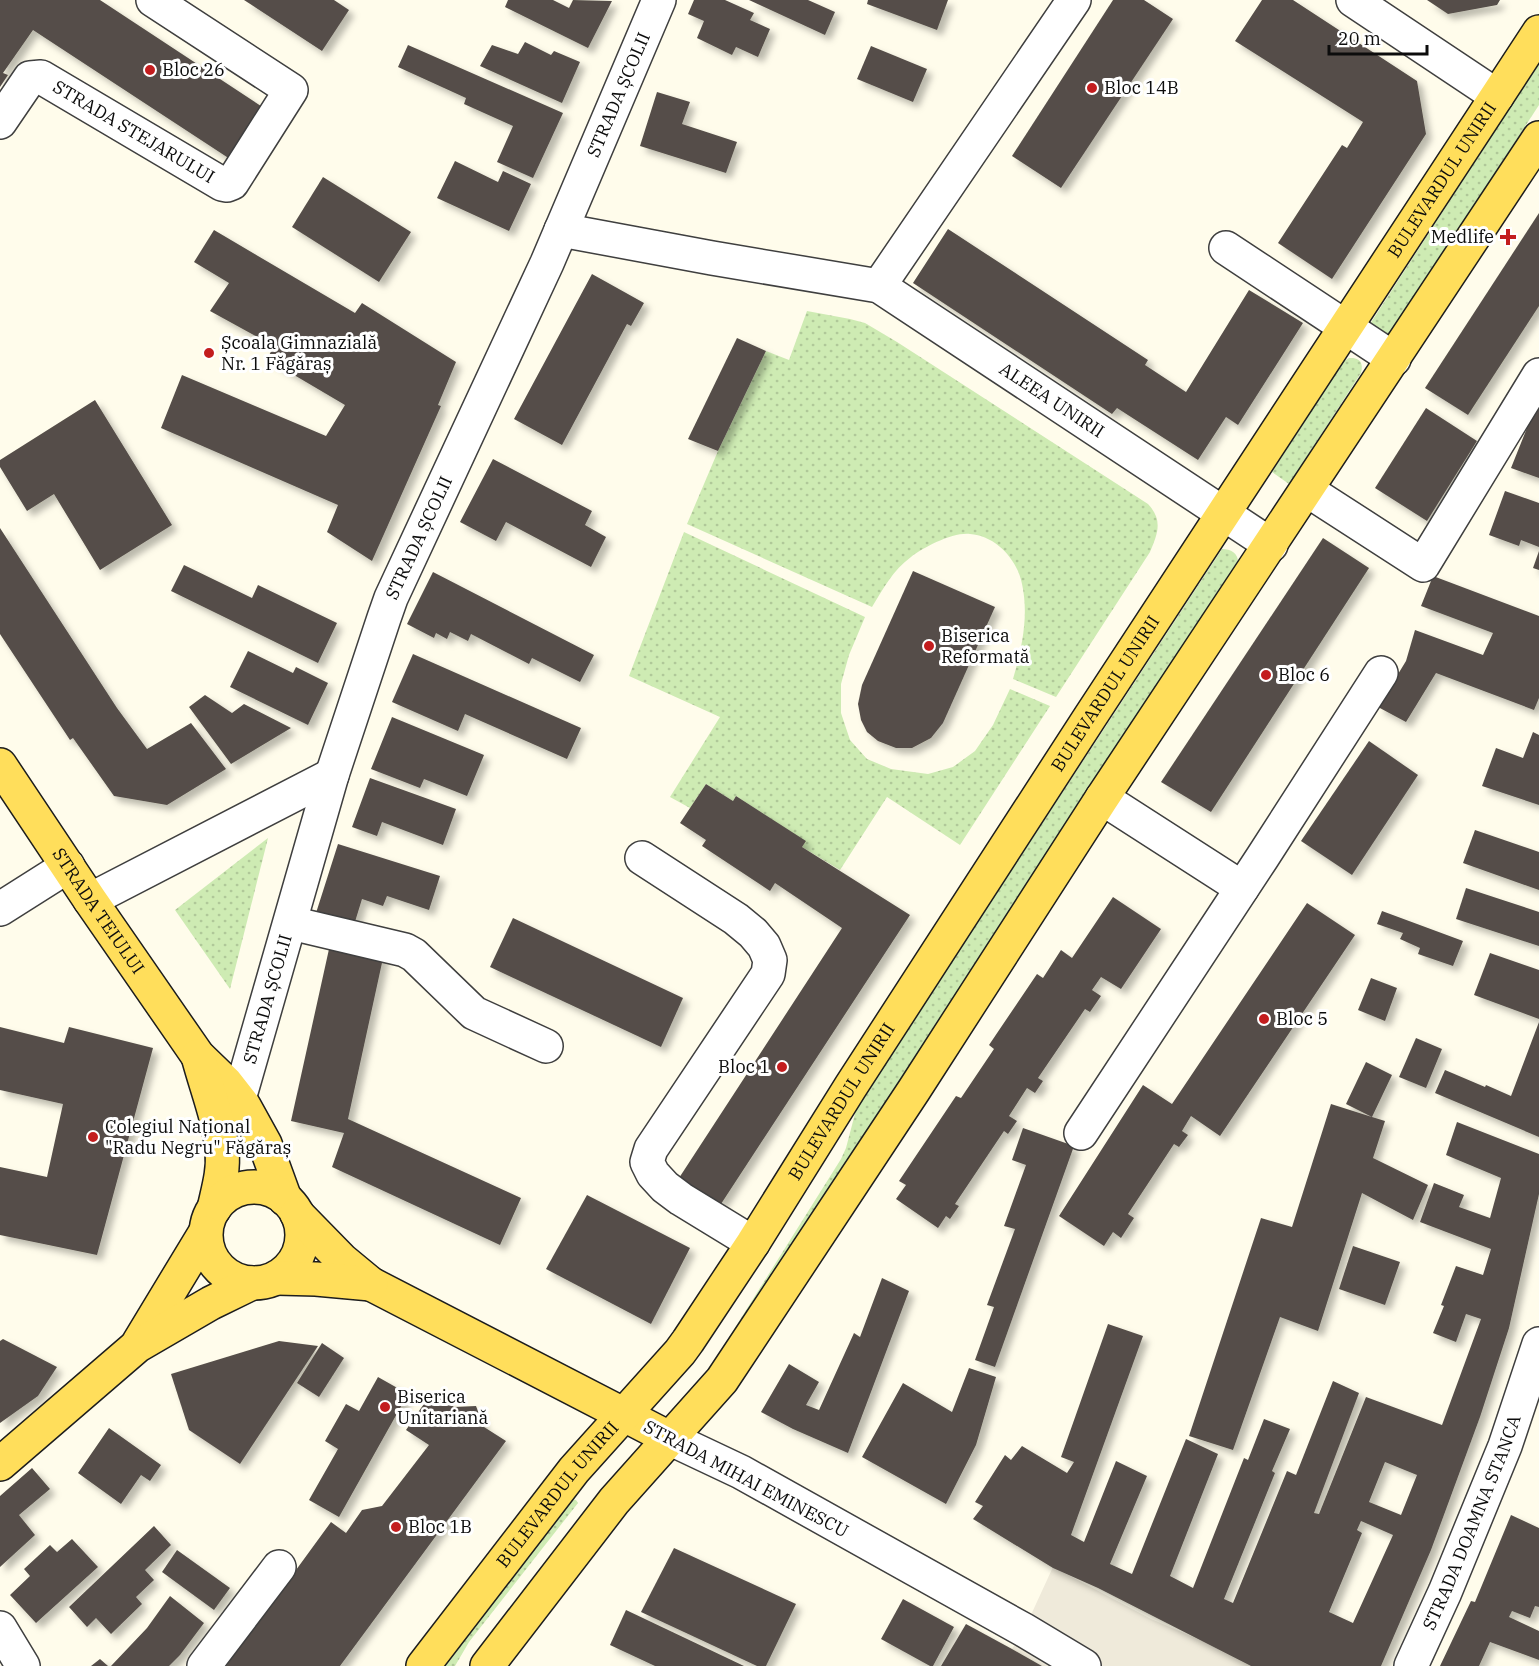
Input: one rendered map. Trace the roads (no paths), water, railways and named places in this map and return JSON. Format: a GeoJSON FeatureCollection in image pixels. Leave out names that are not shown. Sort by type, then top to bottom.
{"type":"FeatureCollection","features":[{"type":"Feature","properties":{"kind":"main road","name":"BULEVARDUL UNIRII"},"geometry":{"type":"LineString","coordinates":[[423,1666],[574,1470],[680,1352],[753,1243],[857,1076],[1539,32]]}},
{"type":"Feature","properties":{"kind":"main road"},"geometry":{"type":"LineString","coordinates":[[487,1666],[614,1502],[729,1371],[1102,798],[1539,138]]}},
{"type":"Feature","properties":{"kind":"main road","name":"STRADA TEIULUI"},"geometry":{"type":"LineString","coordinates":[[0,765],[198,1056]]}},
{"type":"Feature","properties":{"kind":"main road"},"geometry":{"type":"LineString","coordinates":[[198,1056],[217,1123],[223,1154],[210,1221],[207,1248],[213,1262],[237,1281],[264,1281],[288,1269],[297,1257],[302,1228],[291,1207],[266,1188],[252,1187],[237,1190],[224,1197],[210,1221]]}},
{"type":"Feature","properties":{"kind":"main road","name":"STRADA ȘCOLII"},"geometry":{"type":"LineString","coordinates":[[198,1056],[221,1077],[239,1099],[261,1137],[291,1207]]}},
{"type":"Feature","properties":{"kind":"main road","name":"STRADA MIHAI EMINESCU"},"geometry":{"type":"LineString","coordinates":[[291,1207],[342,1260],[371,1284],[669,1438]]}},
{"type":"Feature","properties":{"kind":"main road","name":"STRADA MIHAI EMINESCU"},"geometry":{"type":"LineString","coordinates":[[137,1346],[210,1221]]}},
{"type":"Feature","properties":{"kind":"main road","name":"STRADA MIHAI EMINESCU"},"geometry":{"type":"LineString","coordinates":[[0,1464],[137,1346],[211,1303],[264,1281],[316,1279],[371,1284]]}},
{"type":"Feature","properties":{"kind":"street","name":"STRADA STEJARULUI"},"geometry":{"type":"LineString","coordinates":[[0,122],[30,78],[46,79],[217,182],[227,185],[232,183],[291,90],[153,0]]}},
{"type":"Feature","properties":{"kind":"street","name":"STRADA ȘCOLII"},"geometry":{"type":"LineString","coordinates":[[239,1099],[332,775],[392,598],[547,263],[659,0]]}},
{"type":"Feature","properties":{"kind":"street"},"geometry":{"type":"LineString","coordinates":[[879,286],[1074,0]]}},
{"type":"Feature","properties":{"kind":"street"},"geometry":{"type":"LineString","coordinates":[[1353,0],[1497,96]]}},
{"type":"Feature","properties":{"kind":"street","name":"ALEEA UNIRII"},"geometry":{"type":"LineString","coordinates":[[561,230],[879,286],[1224,513]]}},
{"type":"Feature","properties":{"kind":"street"},"geometry":{"type":"LineString","coordinates":[[1226,248],[1394,359]]}},
{"type":"Feature","properties":{"kind":"street"},"geometry":{"type":"LineString","coordinates":[[1307,490],[1423,565],[1539,375]]}},
{"type":"Feature","properties":{"kind":"street"},"geometry":{"type":"LineString","coordinates":[[1224,513],[1271,544]]}},
{"type":"Feature","properties":{"kind":"street"},"geometry":{"type":"LineString","coordinates":[[1081,1133],[1381,673]]}},
{"type":"Feature","properties":{"kind":"street"},"geometry":{"type":"LineString","coordinates":[[90,900],[332,775]]}},
{"type":"Feature","properties":{"kind":"street"},"geometry":{"type":"LineString","coordinates":[[1102,798],[1242,888]]}},
{"type":"Feature","properties":{"kind":"street"},"geometry":{"type":"LineString","coordinates":[[642,858],[736,919],[764,946],[770,960],[768,974],[651,1149],[647,1162],[653,1174],[665,1187],[753,1243]]}},
{"type":"Feature","properties":{"kind":"street"},"geometry":{"type":"LineString","coordinates":[[0,909],[68,866]]}},
{"type":"Feature","properties":{"kind":"street"},"geometry":{"type":"LineString","coordinates":[[291,923],[405,950],[414,955],[474,1013],[546,1046]]}},
{"type":"Feature","properties":{"kind":"street","name":"STRADA DOAMNA STANCA"},"geometry":{"type":"LineString","coordinates":[[1412,1666],[1505,1446],[1539,1344]]}},
{"type":"Feature","properties":{"kind":"street","name":"STRADA MIHAI EMINESCU"},"geometry":{"type":"LineString","coordinates":[[669,1438],[741,1472],[1084,1666]]}},
{"type":"Feature","properties":{"kind":"street"},"geometry":{"type":"LineString","coordinates":[[204,1666],[279,1567]]}},
{"type":"Feature","properties":{"kind":"street"},"geometry":{"type":"LineString","coordinates":[[0,1628],[23,1666]]}},
{"type":"Feature","properties":{"kind":"place","name":"Bloc 26"},"geometry":{"type":"Point","coordinates":[150,70]}},
{"type":"Feature","properties":{"kind":"place","name":"Bloc 14B"},"geometry":{"type":"Point","coordinates":[1092,88]}},
{"type":"Feature","properties":{"kind":"place","name":"Medlife"},"geometry":{"type":"Point","coordinates":[1508,237]}},
{"type":"Feature","properties":{"kind":"place","name":"Școala Gimnazială Nr. 1 Făgăraș"},"geometry":{"type":"Point","coordinates":[209,353]}},
{"type":"Feature","properties":{"kind":"place","name":"Biserica Reformată"},"geometry":{"type":"Point","coordinates":[929,646]}},
{"type":"Feature","properties":{"kind":"place","name":"Bloc 6"},"geometry":{"type":"Point","coordinates":[1266,675]}},
{"type":"Feature","properties":{"kind":"place","name":"Bloc 5"},"geometry":{"type":"Point","coordinates":[1264,1019]}},
{"type":"Feature","properties":{"kind":"place","name":"Bloc 1"},"geometry":{"type":"Point","coordinates":[782,1067]}},
{"type":"Feature","properties":{"kind":"place","name":"Colegiul Național \"Radu Negru\" Făgăraș"},"geometry":{"type":"Point","coordinates":[93,1137]}},
{"type":"Feature","properties":{"kind":"place","name":"Biserica Unitariană"},"geometry":{"type":"Point","coordinates":[385,1407]}},
{"type":"Feature","properties":{"kind":"place","name":"Bloc 1B"},"geometry":{"type":"Point","coordinates":[396,1527]}}]}
